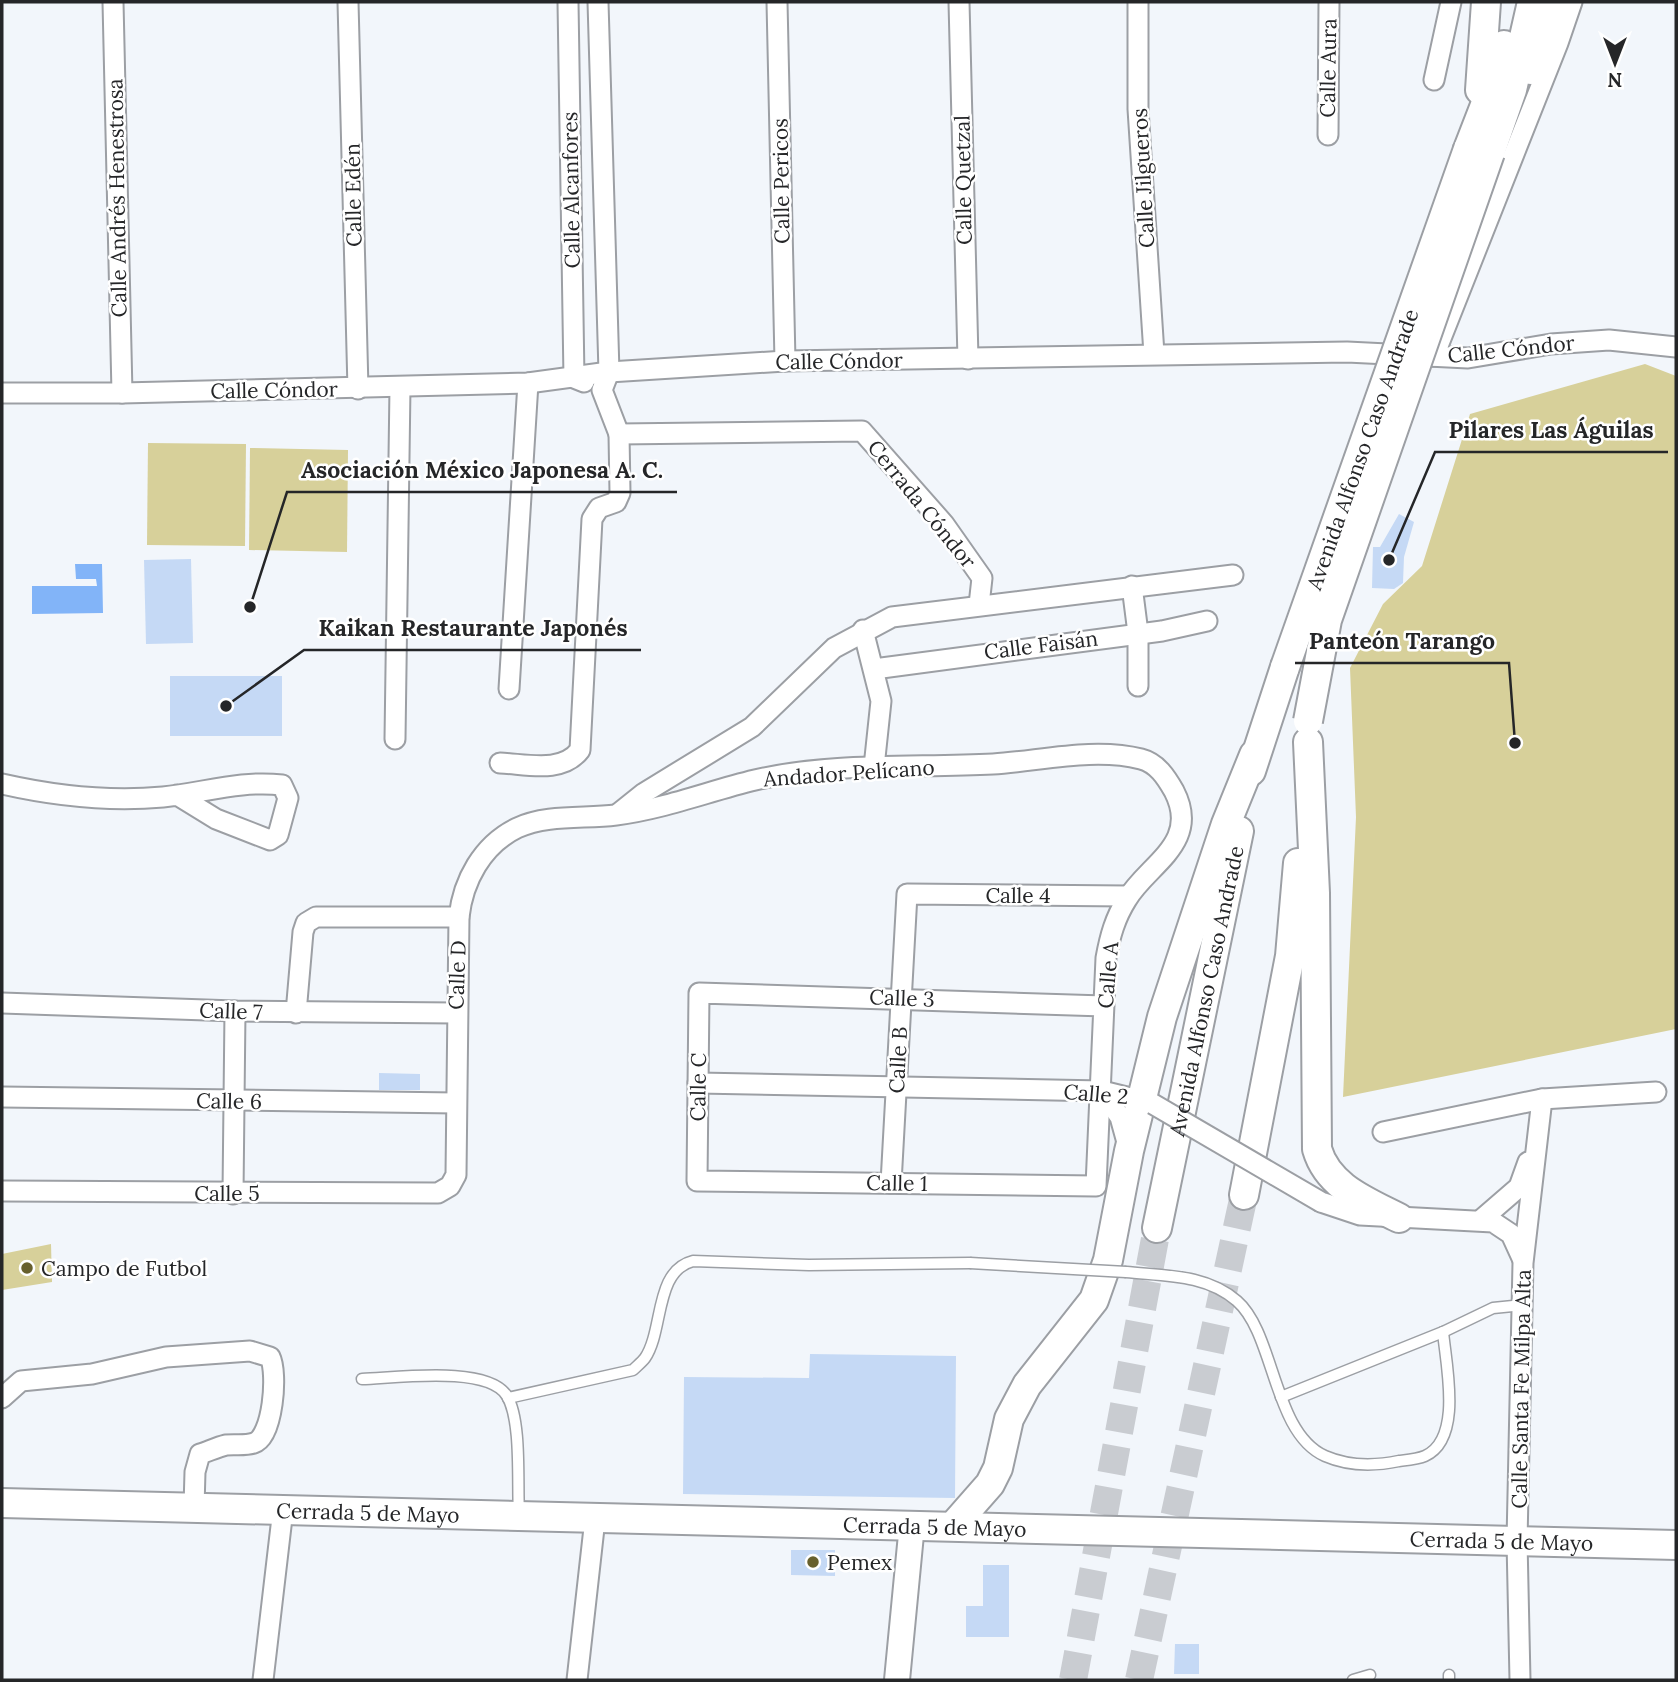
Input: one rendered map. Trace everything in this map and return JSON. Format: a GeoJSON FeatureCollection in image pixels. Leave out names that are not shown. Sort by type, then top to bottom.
{"type":"FeatureCollection","features":[{"type":"Feature","properties":{"kind":"main road"},"geometry":{"type":"LineString","coordinates":[[1479,120],[1486,2]]}},
{"type":"Feature","properties":{"kind":"main road","name":"Avenida Alfonso Caso Andrade"},"geometry":{"type":"LineString","coordinates":[[1244,1195],[1290,957],[1308,732],[1327,620],[1479,151],[1479,120],[1494,82],[1513,2]]}},
{"type":"Feature","properties":{"kind":"main road","name":"Avenida Alfonso Caso Andrade"},"geometry":{"type":"LineString","coordinates":[[1157,1228],[1254,755],[1479,151],[1512,90],[1532,2]]}},
{"type":"Feature","properties":{"kind":"main road"},"geometry":{"type":"LineString","coordinates":[[1512,90],[1529,74],[1551,22],[1556,2]]}},
{"type":"Feature","properties":{"kind":"main road"},"geometry":{"type":"LineString","coordinates":[[1308,732],[1315,906],[1317,1149],[1325,1169],[1338,1183],[1353,1195],[1399,1218]]}},
{"type":"Feature","properties":{"kind":"main road"},"geometry":{"type":"LineString","coordinates":[[954,1525],[990,1484],[998,1468],[1009,1419],[1027,1385],[1094,1300],[1108,1260],[1129,1151],[1148,1101],[1166,1004],[1226,824],[1254,755]]}},
{"type":"Feature","properties":{"kind":"main road","name":"Cerrada 5 de Mayo"},"geometry":{"type":"LineString","coordinates":[[2,1503],[1676,1545]]}},
{"type":"Feature","properties":{"kind":"street","name":"Calle Andrés Henestrosa"},"geometry":{"type":"LineString","coordinates":[[113,2],[122,393]]}},
{"type":"Feature","properties":{"kind":"street","name":"Calle Edén"},"geometry":{"type":"LineString","coordinates":[[348,2],[358,388]]}},
{"type":"Feature","properties":{"kind":"street","name":"Calle Alcanfores"},"geometry":{"type":"LineString","coordinates":[[568,2],[574,378]]}},
{"type":"Feature","properties":{"kind":"street","name":"Calle Alcanfores"},"geometry":{"type":"LineString","coordinates":[[598,2],[606,381]]}},
{"type":"Feature","properties":{"kind":"street","name":"Calle Pericos"},"geometry":{"type":"LineString","coordinates":[[777,2],[785,361]]}},
{"type":"Feature","properties":{"kind":"street","name":"Calle Quetzal"},"geometry":{"type":"LineString","coordinates":[[959,2],[968,359]]}},
{"type":"Feature","properties":{"kind":"street","name":"Calle Jilgueros"},"geometry":{"type":"LineString","coordinates":[[1138,2],[1138,108],[1154,355]]}},
{"type":"Feature","properties":{"kind":"street","name":"Calle Aura"},"geometry":{"type":"LineString","coordinates":[[1328,135],[1329,2]]}},
{"type":"Feature","properties":{"kind":"street"},"geometry":{"type":"LineString","coordinates":[[1434,80],[1451,2]]}},
{"type":"Feature","properties":{"kind":"street","name":"Avenida Alfonso Caso Andrade"},"geometry":{"type":"LineString","coordinates":[[1434,356],[1572,2]]}},
{"type":"Feature","properties":{"kind":"street","name":"Calle Cóndor"},"geometry":{"type":"LineString","coordinates":[[2,393],[400,387],[528,383],[574,378],[606,381],[785,361],[1348,352],[1468,358],[1551,344],[1609,340],[1676,347]]}},
{"type":"Feature","properties":{"kind":"street"},"geometry":{"type":"LineString","coordinates":[[500,763],[556,765],[570,760],[580,750],[592,519],[599,508],[612,505],[619,498],[619,434],[606,381]]}},
{"type":"Feature","properties":{"kind":"street"},"geometry":{"type":"LineString","coordinates":[[509,689],[528,383]]}},
{"type":"Feature","properties":{"kind":"street"},"geometry":{"type":"LineString","coordinates":[[395,739],[400,387]]}},
{"type":"Feature","properties":{"kind":"street","name":"Cerrada Cóndor"},"geometry":{"type":"LineString","coordinates":[[619,434],[792,434],[862,430],[944,524],[982,578],[979,605]]}},
{"type":"Feature","properties":{"kind":"street"},"geometry":{"type":"LineString","coordinates":[[616,815],[644,793],[752,727],[834,648],[863,630],[892,617],[1233,575]]}},
{"type":"Feature","properties":{"kind":"street"},"geometry":{"type":"LineString","coordinates":[[1132,586],[1138,633],[1138,686]]}},
{"type":"Feature","properties":{"kind":"street","name":"Calle Faisán"},"geometry":{"type":"LineString","coordinates":[[874,668],[1138,633],[1207,621]]}},
{"type":"Feature","properties":{"kind":"street"},"geometry":{"type":"LineString","coordinates":[[863,630],[881,701],[874,767]]}},
{"type":"Feature","properties":{"kind":"street","name":"Andador Pelícano"},"geometry":{"type":"LineString","coordinates":[[559,819],[616,815],[667,806],[756,780],[874,767],[995,764],[1108,754],[1143,759]]}},
{"type":"Feature","properties":{"kind":"street","name":"Calle A"},"geometry":{"type":"LineString","coordinates":[[1096,1186],[1106,958],[1113,926],[1128,896],[1167,856],[1177,840],[1180,817],[1176,794],[1162,771],[1143,759]]}},
{"type":"Feature","properties":{"kind":"street"},"geometry":{"type":"LineString","coordinates":[[2,784],[43,793],[104,799],[177,796],[256,782],[282,785],[288,798],[278,835],[270,840],[216,819],[177,796]]}},
{"type":"Feature","properties":{"kind":"street","name":"Calle D"},"geometry":{"type":"LineString","coordinates":[[450,1186],[456,1175],[456,1013],[462,894],[473,869],[494,843],[518,827],[559,819]]}},
{"type":"Feature","properties":{"kind":"street","name":"Calle 4"},"geometry":{"type":"LineString","coordinates":[[907,894],[1128,896]]}},
{"type":"Feature","properties":{"kind":"street","name":"Calle B"},"geometry":{"type":"LineString","coordinates":[[891,1183],[907,894]]}},
{"type":"Feature","properties":{"kind":"street"},"geometry":{"type":"LineString","coordinates":[[296,1013],[303,932],[306,923],[316,917],[459,917]]}},
{"type":"Feature","properties":{"kind":"street","name":"Calle 3"},"geometry":{"type":"LineString","coordinates":[[699,993],[1104,1006]]}},
{"type":"Feature","properties":{"kind":"street","name":"Calle C"},"geometry":{"type":"LineString","coordinates":[[698,1181],[699,993]]}},
{"type":"Feature","properties":{"kind":"street","name":"Calle 7"},"geometry":{"type":"LineString","coordinates":[[4,1002],[296,1013],[456,1013]]}},
{"type":"Feature","properties":{"kind":"street"},"geometry":{"type":"LineString","coordinates":[[233,1194],[235,1011]]}},
{"type":"Feature","properties":{"kind":"street","name":"Calle 2"},"geometry":{"type":"LineString","coordinates":[[698,1083],[1102,1091],[1148,1101],[1321,1202],[1346,1212],[1399,1218],[1482,1219],[1511,1234],[1517,1243],[1523,1263]]}},
{"type":"Feature","properties":{"kind":"street"},"geometry":{"type":"LineString","coordinates":[[1102,1091],[1120,1117],[1129,1151]]}},
{"type":"Feature","properties":{"kind":"street"},"geometry":{"type":"LineString","coordinates":[[1383,1132],[1542,1099],[1656,1092]]}},
{"type":"Feature","properties":{"kind":"street","name":"Calle 6"},"geometry":{"type":"LineString","coordinates":[[2,1097],[456,1103]]}},
{"type":"Feature","properties":{"kind":"street","name":"Calle Santa Fe Milpa Alta"},"geometry":{"type":"LineString","coordinates":[[1520,1680],[1517,1541],[1523,1263],[1542,1099]]}},
{"type":"Feature","properties":{"kind":"street"},"geometry":{"type":"LineString","coordinates":[[1482,1219],[1519,1187],[1541,1125]]}},
{"type":"Feature","properties":{"kind":"street","name":"Calle 1"},"geometry":{"type":"LineString","coordinates":[[698,1181],[1096,1186]]}},
{"type":"Feature","properties":{"kind":"street","name":"Calle 5"},"geometry":{"type":"LineString","coordinates":[[2,1191],[438,1193],[450,1186]]}},
{"type":"Feature","properties":{"kind":"street"},"geometry":{"type":"LineString","coordinates":[[2,1398],[21,1381],[92,1374],[166,1357],[250,1351],[270,1357],[274,1365],[274,1383],[266,1434],[256,1443],[225,1445],[200,1454],[195,1472],[194,1507]]}},
{"type":"Feature","properties":{"kind":"street"},"geometry":{"type":"LineString","coordinates":[[263,1680],[283,1509]]}},
{"type":"Feature","properties":{"kind":"street"},"geometry":{"type":"LineString","coordinates":[[577,1680],[595,1519]]}},
{"type":"Feature","properties":{"kind":"street"},"geometry":{"type":"LineString","coordinates":[[897,1680],[912,1524]]}},
{"type":"Feature","properties":{"kind":"lane"},"geometry":{"type":"LineString","coordinates":[[508,1398],[633,1370],[646,1357],[671,1276],[681,1264],[693,1261],[809,1265],[970,1263],[1182,1276],[1218,1287],[1240,1303],[1255,1330],[1281,1397],[1304,1438],[1323,1456],[1348,1463],[1384,1464],[1426,1456],[1440,1443],[1448,1429],[1443,1332]]}},
{"type":"Feature","properties":{"kind":"lane"},"geometry":{"type":"LineString","coordinates":[[1281,1397],[1443,1332],[1493,1308],[1523,1305]]}},
{"type":"Feature","properties":{"kind":"lane"},"geometry":{"type":"LineString","coordinates":[[362,1379],[470,1377],[499,1387],[508,1398],[514,1424],[519,1518]]}},
{"type":"Feature","properties":{"kind":"lane"},"geometry":{"type":"LineString","coordinates":[[1353,1680],[1370,1675]]}},
{"type":"Feature","properties":{"kind":"shaded area"},"geometry":{"type":"Polygon","coordinates":[[[1645,364],[1676,376],[1676,1029],[1343,1097],[1356,817],[1350,668],[1383,604],[1422,566],[1470,414],[1645,364]]]}},
{"type":"Feature","properties":{"kind":"shaded area"},"geometry":{"type":"Polygon","coordinates":[[[148,443],[246,444],[245,546],[147,545],[148,443]]]}},
{"type":"Feature","properties":{"kind":"shaded area"},"geometry":{"type":"Polygon","coordinates":[[[250,448],[348,450],[347,552],[249,550],[250,448]]]}},
{"type":"Feature","properties":{"kind":"shaded area","name":"Campo de Futbol"},"geometry":{"type":"Polygon","coordinates":[[[51,1244],[52,1282],[2,1290],[2,1254],[51,1244]]]}},
{"type":"Feature","properties":{"kind":"water"},"geometry":{"type":"Polygon","coordinates":[[[75,564],[102,564],[103,613],[32,614],[32,586],[97,586],[96,579],[76,579],[75,564]]]}},
{"type":"Feature","properties":{"kind":"building"},"geometry":{"type":"Polygon","coordinates":[[[1399,514],[1414,522],[1404,557],[1403,583],[1394,589],[1372,588],[1373,547],[1380,547],[1399,514]]]}},
{"type":"Feature","properties":{"kind":"building"},"geometry":{"type":"Polygon","coordinates":[[[191,559],[193,643],[146,644],[144,560],[191,559]]]}},
{"type":"Feature","properties":{"kind":"building"},"geometry":{"type":"Polygon","coordinates":[[[170,676],[282,676],[282,736],[170,736],[170,676]]]}},
{"type":"Feature","properties":{"kind":"building"},"geometry":{"type":"Polygon","coordinates":[[[379,1073],[420,1074],[420,1090],[379,1090],[379,1073]]]}},
{"type":"Feature","properties":{"kind":"building"},"geometry":{"type":"Polygon","coordinates":[[[810,1354],[956,1356],[955,1498],[683,1494],[684,1377],[809,1378],[810,1354]]]}},
{"type":"Feature","properties":{"kind":"building","name":"Pemex"},"geometry":{"type":"Polygon","coordinates":[[[791,1550],[835,1550],[835,1576],[791,1575],[791,1550]]]}},
{"type":"Feature","properties":{"kind":"building"},"geometry":{"type":"Polygon","coordinates":[[[983,1565],[1009,1565],[1009,1637],[966,1637],[966,1606],[983,1606],[983,1565]]]}},
{"type":"Feature","properties":{"kind":"building"},"geometry":{"type":"Polygon","coordinates":[[[1175,1644],[1199,1644],[1199,1674],[1174,1674],[1175,1644]]]}},
{"type":"Feature","properties":{"kind":"tunnel"},"geometry":{"type":"LineString","coordinates":[[1139,1680],[1244,1195]]}},
{"type":"Feature","properties":{"kind":"tunnel"},"geometry":{"type":"LineString","coordinates":[[1073,1680],[1157,1228]]}},
{"type":"Feature","properties":{"kind":"place","name":"Pilares Las Águilas"},"geometry":{"type":"Point","coordinates":[1389,560]}},
{"type":"Feature","properties":{"kind":"place","name":"Asociación México Japonesa A. C."},"geometry":{"type":"Point","coordinates":[250,607]}},
{"type":"Feature","properties":{"kind":"place","name":"Kaikan Restaurante Japonés"},"geometry":{"type":"Point","coordinates":[226,706]}},
{"type":"Feature","properties":{"kind":"place","name":"Panteón Tarango"},"geometry":{"type":"Point","coordinates":[1515,743]}},
{"type":"Feature","properties":{"kind":"place","name":"Campo de Futbol"},"geometry":{"type":"Point","coordinates":[27,1268]}},
{"type":"Feature","properties":{"kind":"place","name":"Pemex"},"geometry":{"type":"Point","coordinates":[813,1562]}}]}
